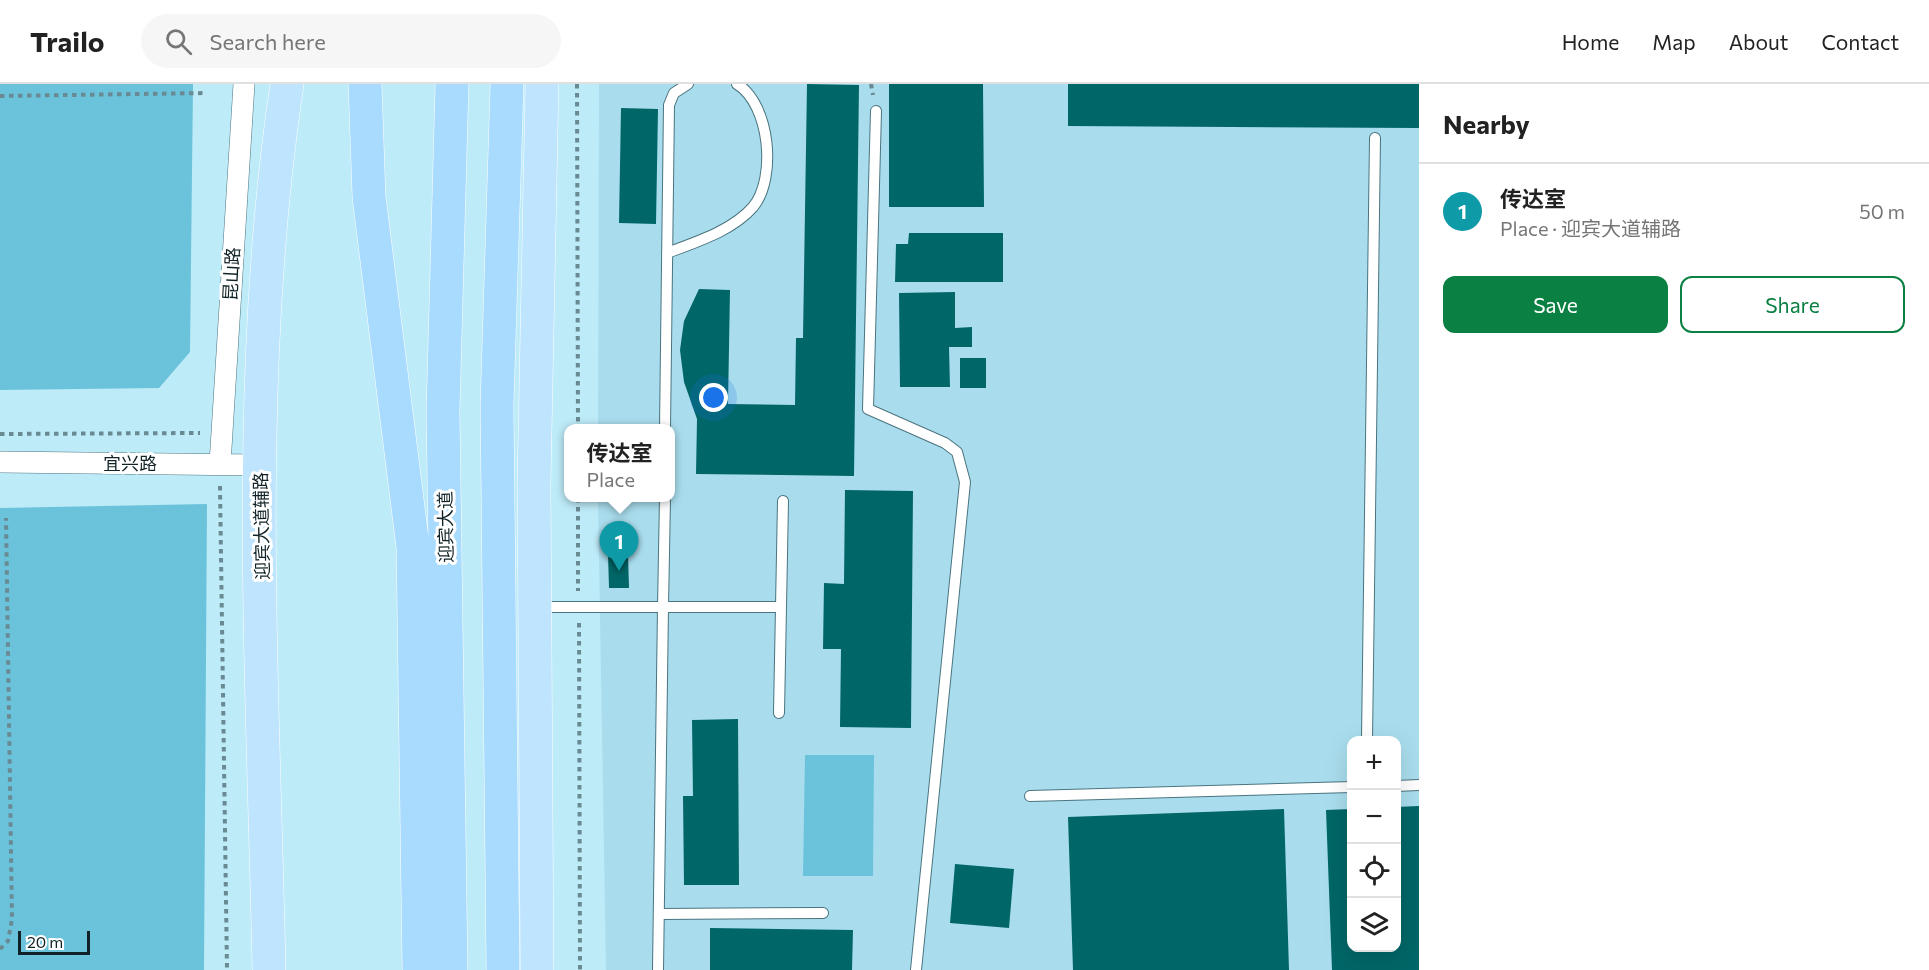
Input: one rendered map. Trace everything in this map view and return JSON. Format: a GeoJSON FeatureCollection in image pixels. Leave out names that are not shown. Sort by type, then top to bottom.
{"type":"FeatureCollection","features":[{"type":"Feature","properties":{"kind":"highway"},"geometry":{"type":"LineString","coordinates":[[365,84],[369,197],[413,547],[419,970]]}},
{"type":"Feature","properties":{"kind":"highway","name":"迎宾大道"},"geometry":{"type":"LineString","coordinates":[[451,970],[443,411],[452,84]]}},
{"type":"Feature","properties":{"kind":"highway"},"geometry":{"type":"LineString","coordinates":[[503,970],[497,405],[507,84]]}},
{"type":"Feature","properties":{"kind":"main road","name":"迎宾大道辅路"},"geometry":{"type":"LineString","coordinates":[[269,970],[259,465],[270,222],[287,84]]}},
{"type":"Feature","properties":{"kind":"main road"},"geometry":{"type":"LineString","coordinates":[[537,970],[535,607],[542,84]]}},
{"type":"Feature","properties":{"kind":"street","name":"昆山路"},"geometry":{"type":"LineString","coordinates":[[220,464],[243,84]]}},
{"type":"Feature","properties":{"kind":"street","name":"宜兴路"},"geometry":{"type":"LineString","coordinates":[[0,462],[259,465]]}},
{"type":"Feature","properties":{"kind":"lane"},"geometry":{"type":"LineString","coordinates":[[665,424],[669,105],[674,93],[687,84]]}},
{"type":"Feature","properties":{"kind":"lane"},"geometry":{"type":"LineString","coordinates":[[667,253],[736,222],[754,206],[762,188],[766,168],[765,128],[746,89],[737,84]]}},
{"type":"Feature","properties":{"kind":"lane"},"geometry":{"type":"LineString","coordinates":[[876,111],[868,409],[945,442],[957,452],[965,482],[916,970]]}},
{"type":"Feature","properties":{"kind":"lane"},"geometry":{"type":"LineString","coordinates":[[1367,736],[1375,138]]}},
{"type":"Feature","properties":{"kind":"lane"},"geometry":{"type":"LineString","coordinates":[[779,713],[783,501]]}},
{"type":"Feature","properties":{"kind":"lane"},"geometry":{"type":"LineString","coordinates":[[658,970],[664,502]]}},
{"type":"Feature","properties":{"kind":"lane"},"geometry":{"type":"LineString","coordinates":[[535,607],[781,608]]}},
{"type":"Feature","properties":{"kind":"lane"},"geometry":{"type":"LineString","coordinates":[[1401,786],[1419,785]]}},
{"type":"Feature","properties":{"kind":"lane"},"geometry":{"type":"LineString","coordinates":[[1030,796],[1347,787]]}},
{"type":"Feature","properties":{"kind":"lane"},"geometry":{"type":"LineString","coordinates":[[659,914],[823,913]]}},
{"type":"Feature","properties":{"kind":"path"},"geometry":{"type":"LineString","coordinates":[[577,84],[578,424]]}},
{"type":"Feature","properties":{"kind":"path"},"geometry":{"type":"LineString","coordinates":[[0,96],[207,93]]}},
{"type":"Feature","properties":{"kind":"path"},"geometry":{"type":"LineString","coordinates":[[0,434],[221,433]]}},
{"type":"Feature","properties":{"kind":"path"},"geometry":{"type":"LineString","coordinates":[[220,464],[226,970]]}},
{"type":"Feature","properties":{"kind":"path"},"geometry":{"type":"LineString","coordinates":[[578,502],[580,970]]}},
{"type":"Feature","properties":{"kind":"path"},"geometry":{"type":"LineString","coordinates":[[0,949],[8,941],[12,919],[6,518]]}},
{"type":"Feature","properties":{"kind":"shaded area"},"geometry":{"type":"Polygon","coordinates":[[[0,84],[193,84],[190,352],[159,388],[0,390],[0,84]]]}},
{"type":"Feature","properties":{"kind":"shaded area"},"geometry":{"type":"Polygon","coordinates":[[[599,84],[1419,84],[1419,970],[606,970],[598,502],[675,502],[675,424],[598,424],[599,84]]]}},
{"type":"Feature","properties":{"kind":"shaded area"},"geometry":{"type":"Polygon","coordinates":[[[207,504],[204,970],[0,970],[0,508],[207,504]]]}},
{"type":"Feature","properties":{"kind":"shaded area"},"geometry":{"type":"Polygon","coordinates":[[[805,755],[874,755],[873,876],[803,876],[805,755]]]}},
{"type":"Feature","properties":{"kind":"building"},"geometry":{"type":"Polygon","coordinates":[[[807,84],[859,85],[854,476],[696,474],[697,419],[684,382],[680,350],[684,321],[699,289],[730,290],[728,404],[795,405],[796,338],[803,338],[807,84]]]}},
{"type":"Feature","properties":{"kind":"building"},"geometry":{"type":"Polygon","coordinates":[[[889,84],[983,84],[984,207],[889,207],[889,84]]]}},
{"type":"Feature","properties":{"kind":"building"},"geometry":{"type":"Polygon","coordinates":[[[1068,84],[1419,84],[1419,128],[1068,126],[1068,84]]]}},
{"type":"Feature","properties":{"kind":"building"},"geometry":{"type":"Polygon","coordinates":[[[621,108],[658,109],[656,224],[619,223],[621,108]]]}},
{"type":"Feature","properties":{"kind":"building"},"geometry":{"type":"Polygon","coordinates":[[[909,233],[1003,233],[1003,282],[895,282],[896,244],[908,244],[909,233]]]}},
{"type":"Feature","properties":{"kind":"building"},"geometry":{"type":"Polygon","coordinates":[[[955,292],[955,328],[972,327],[972,347],[949,347],[950,387],[900,387],[899,293],[955,292]]]}},
{"type":"Feature","properties":{"kind":"building"},"geometry":{"type":"Polygon","coordinates":[[[960,358],[986,358],[986,388],[960,388],[960,358]]]}},
{"type":"Feature","properties":{"kind":"building"},"geometry":{"type":"Polygon","coordinates":[[[845,490],[913,491],[911,728],[840,727],[841,649],[823,649],[824,583],[844,584],[845,490]]]}},
{"type":"Feature","properties":{"kind":"building"},"geometry":{"type":"Polygon","coordinates":[[[608,554],[628,554],[629,588],[609,588],[608,554]]]}},
{"type":"Feature","properties":{"kind":"building"},"geometry":{"type":"Polygon","coordinates":[[[738,719],[739,885],[684,885],[683,796],[693,796],[692,720],[738,719]]]}},
{"type":"Feature","properties":{"kind":"building"},"geometry":{"type":"Polygon","coordinates":[[[1419,806],[1419,970],[1332,970],[1326,810],[1347,809],[1347,952],[1401,952],[1401,807],[1419,806]]]}},
{"type":"Feature","properties":{"kind":"building"},"geometry":{"type":"Polygon","coordinates":[[[1284,809],[1289,970],[1073,970],[1068,817],[1284,809]]]}},
{"type":"Feature","properties":{"kind":"building"},"geometry":{"type":"Polygon","coordinates":[[[955,864],[1014,869],[1009,928],[950,923],[955,864]]]}},
{"type":"Feature","properties":{"kind":"building"},"geometry":{"type":"Polygon","coordinates":[[[710,928],[853,930],[852,970],[710,970],[710,928]]]}},
{"type":"Feature","properties":{"kind":"place","name":"传达室"},"geometry":{"type":"Point","coordinates":[619,571]}}]}
